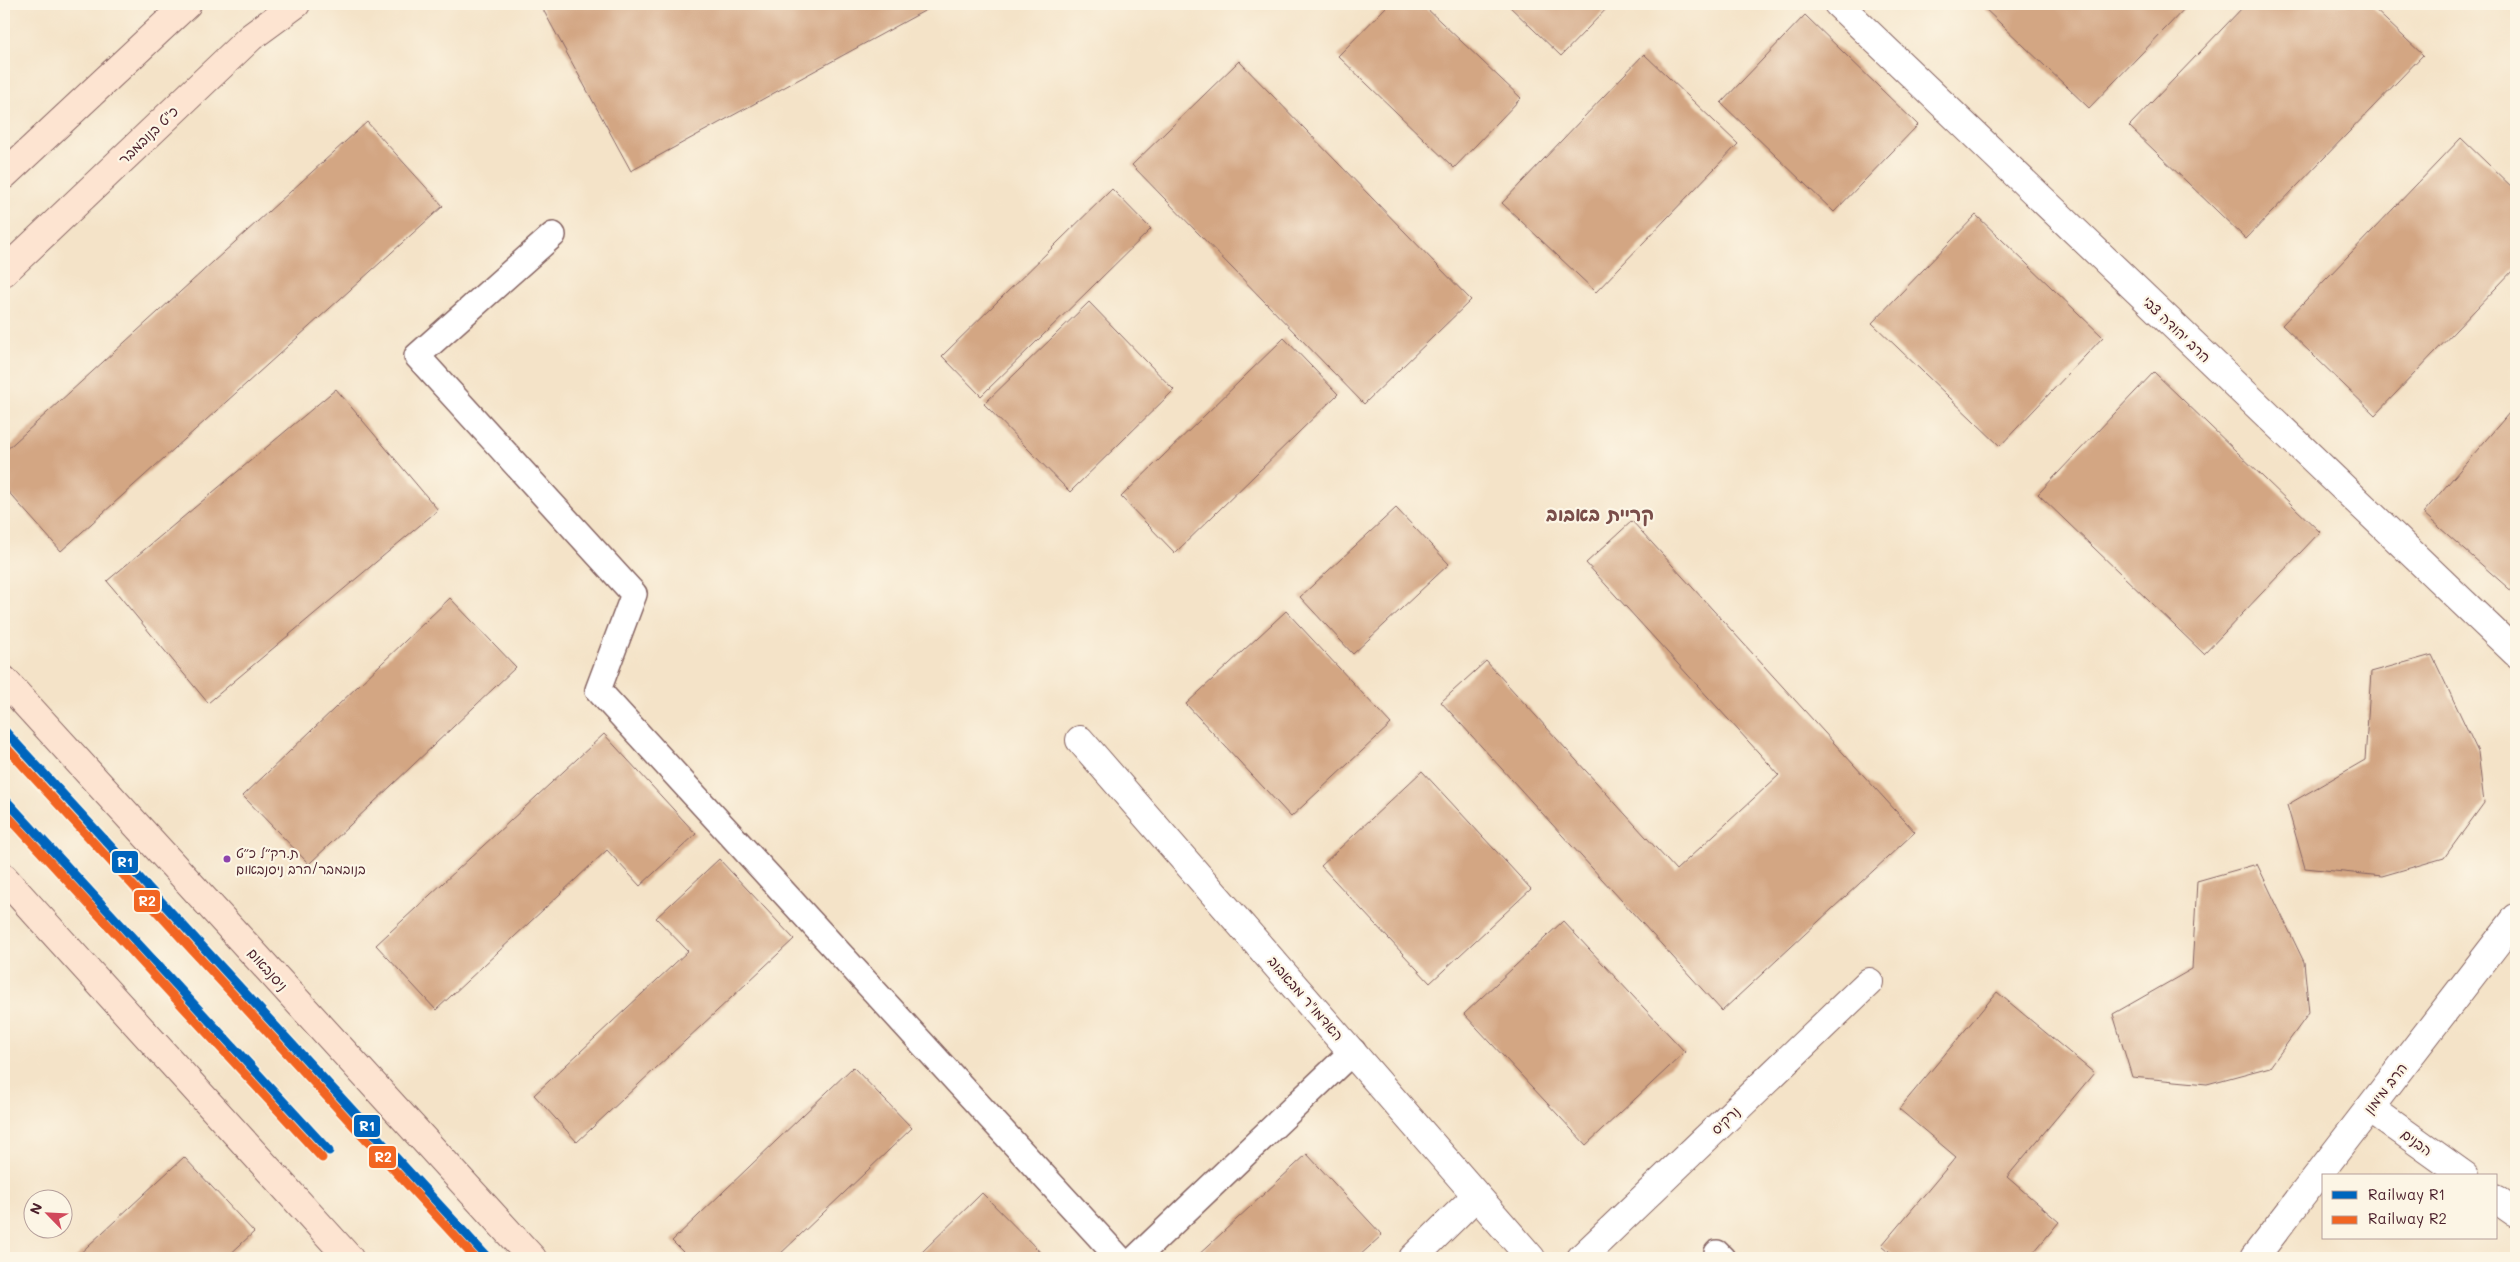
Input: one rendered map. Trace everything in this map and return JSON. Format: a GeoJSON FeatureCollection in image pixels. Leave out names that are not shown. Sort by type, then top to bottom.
{"type":"FeatureCollection","features":[{"type":"Feature","properties":{"kind":"main road"},"geometry":{"type":"LineString","coordinates":[[4,174],[187,4]]}},
{"type":"Feature","properties":{"kind":"main road","name":"כ\"ט בנובמבר"},"geometry":{"type":"LineString","coordinates":[[4,272],[251,37],[296,4]]}},
{"type":"Feature","properties":{"kind":"main road","name":"ניסנבאום"},"geometry":{"type":"LineString","coordinates":[[4,680],[532,1258]]}},
{"type":"Feature","properties":{"kind":"main road"},"geometry":{"type":"LineString","coordinates":[[4,878],[349,1258]]}},
{"type":"Feature","properties":{"kind":"street","name":"הרב יהודה צבי"},"geometry":{"type":"LineString","coordinates":[[1838,4],[2516,653]]}},
{"type":"Feature","properties":{"kind":"street","name":"האדמו\"ר מבאבוב"},"geometry":{"type":"LineString","coordinates":[[1080,740],[1530,1258]]}},
{"type":"Feature","properties":{"kind":"street","name":"הרב מימון"},"geometry":{"type":"LineString","coordinates":[[2254,1258],[2516,918]]}},
{"type":"Feature","properties":{"kind":"street","name":"נרקיס"},"geometry":{"type":"LineString","coordinates":[[1581,1258],[1869,982]]}},
{"type":"Feature","properties":{"kind":"street","name":"הבנים"},"geometry":{"type":"LineString","coordinates":[[2370,1108],[2461,1174]]}},
{"type":"Feature","properties":{"kind":"street"},"geometry":{"type":"LineString","coordinates":[[1413,1258],[1476,1196]]}},
{"type":"Feature","properties":{"kind":"street"},"geometry":{"type":"LineString","coordinates":[[2498,1200],[2516,1213]]}},
{"type":"Feature","properties":{"kind":"lane"},"geometry":{"type":"LineString","coordinates":[[553,235],[417,356],[634,594],[598,690],[1119,1258]]}},
{"type":"Feature","properties":{"kind":"lane"},"geometry":{"type":"LineString","coordinates":[[1136,1258],[1352,1051]]}},
{"type":"Feature","properties":{"kind":"building"},"geometry":{"type":"Polygon","coordinates":[[[540,4],[937,4],[631,171],[540,4]]]}},
{"type":"Feature","properties":{"kind":"building"},"geometry":{"type":"Polygon","coordinates":[[[1389,4],[1422,4],[1521,98],[1454,168],[1338,56],[1389,4]]]}},
{"type":"Feature","properties":{"kind":"building"},"geometry":{"type":"Polygon","coordinates":[[[1507,4],[1611,4],[1561,56],[1507,4]]]}},
{"type":"Feature","properties":{"kind":"building"},"geometry":{"type":"Polygon","coordinates":[[[1980,4],[2189,4],[2089,108],[1980,4]]]}},
{"type":"Feature","properties":{"kind":"building"},"geometry":{"type":"Polygon","coordinates":[[[2246,4],[2369,4],[2423,55],[2246,239],[2129,126],[2246,4]]]}},
{"type":"Feature","properties":{"kind":"building"},"geometry":{"type":"Polygon","coordinates":[[[1805,15],[1918,125],[1834,212],[1721,103],[1805,15]]]}},
{"type":"Feature","properties":{"kind":"building"},"geometry":{"type":"Polygon","coordinates":[[[1644,54],[1738,144],[1596,292],[1502,203],[1644,54]]]}},
{"type":"Feature","properties":{"kind":"building"},"geometry":{"type":"Polygon","coordinates":[[[1239,61],[1471,300],[1364,404],[1132,165],[1239,61]]]}},
{"type":"Feature","properties":{"kind":"building"},"geometry":{"type":"Polygon","coordinates":[[[367,122],[443,206],[61,551],[4,487],[4,452],[367,122]]]}},
{"type":"Feature","properties":{"kind":"building"},"geometry":{"type":"Polygon","coordinates":[[[2461,138],[2516,191],[2516,267],[2375,415],[2282,325],[2461,138]]]}},
{"type":"Feature","properties":{"kind":"building"},"geometry":{"type":"Polygon","coordinates":[[[1112,189],[1151,229],[981,396],[942,356],[1112,189]]]}},
{"type":"Feature","properties":{"kind":"building"},"geometry":{"type":"Polygon","coordinates":[[[1976,215],[2103,337],[2000,446],[1872,323],[1976,215]]]}},
{"type":"Feature","properties":{"kind":"building"},"geometry":{"type":"Polygon","coordinates":[[[1089,302],[1174,390],[1070,492],[984,404],[1089,302]]]}},
{"type":"Feature","properties":{"kind":"building"},"geometry":{"type":"Polygon","coordinates":[[[1284,338],[1338,394],[1175,553],[1121,497],[1284,338]]]}},
{"type":"Feature","properties":{"kind":"building"},"geometry":{"type":"Polygon","coordinates":[[[2154,372],[2320,532],[2204,654],[2038,494],[2154,372]]]}},
{"type":"Feature","properties":{"kind":"building"},"geometry":{"type":"Polygon","coordinates":[[[336,389],[438,510],[208,703],[107,581],[336,389]]]}},
{"type":"Feature","properties":{"kind":"building"},"geometry":{"type":"Polygon","coordinates":[[[2516,405],[2516,595],[2423,513],[2516,405]]]}},
{"type":"Feature","properties":{"kind":"building"},"geometry":{"type":"Polygon","coordinates":[[[1396,508],[1449,564],[1353,654],[1300,597],[1396,508]]]}},
{"type":"Feature","properties":{"kind":"building"},"geometry":{"type":"Polygon","coordinates":[[[1632,521],[1915,832],[1722,1011],[1441,702],[1486,661],[1676,870],[1779,775],[1586,563],[1632,521]]]}},
{"type":"Feature","properties":{"kind":"building"},"geometry":{"type":"Polygon","coordinates":[[[450,598],[516,667],[309,864],[243,796],[450,598]]]}},
{"type":"Feature","properties":{"kind":"building"},"geometry":{"type":"Polygon","coordinates":[[[1286,611],[1391,724],[1291,817],[1186,704],[1286,611]]]}},
{"type":"Feature","properties":{"kind":"building"},"geometry":{"type":"Polygon","coordinates":[[[2432,655],[2478,752],[2484,803],[2444,858],[2382,876],[2305,868],[2287,805],[2365,760],[2371,672],[2432,655]]]}},
{"type":"Feature","properties":{"kind":"building"},"geometry":{"type":"Polygon","coordinates":[[[604,734],[696,834],[640,886],[607,850],[436,1010],[376,945],[604,734]]]}},
{"type":"Feature","properties":{"kind":"building"},"geometry":{"type":"Polygon","coordinates":[[[1422,771],[1531,889],[1430,983],[1321,866],[1422,771]]]}},
{"type":"Feature","properties":{"kind":"building"},"geometry":{"type":"Polygon","coordinates":[[[719,859],[794,939],[577,1142],[534,1095],[688,951],[656,918],[719,859]]]}},
{"type":"Feature","properties":{"kind":"building"},"geometry":{"type":"Polygon","coordinates":[[[2257,864],[2304,962],[2309,1013],[2270,1067],[2207,1084],[2132,1077],[2113,1014],[2192,969],[2197,881],[2257,864]]]}},
{"type":"Feature","properties":{"kind":"building"},"geometry":{"type":"Polygon","coordinates":[[[1563,921],[1685,1052],[1586,1145],[1464,1014],[1563,921]]]}},
{"type":"Feature","properties":{"kind":"building"},"geometry":{"type":"Polygon","coordinates":[[[1997,992],[2094,1073],[2007,1177],[2059,1222],[2029,1258],[1897,1258],[1882,1245],[1956,1157],[1899,1109],[1997,992]]]}},
{"type":"Feature","properties":{"kind":"building"},"geometry":{"type":"Polygon","coordinates":[[[853,1067],[912,1128],[776,1258],[689,1258],[672,1241],[853,1067]]]}},
{"type":"Feature","properties":{"kind":"building"},"geometry":{"type":"Polygon","coordinates":[[[1307,1154],[1382,1235],[1357,1258],[1195,1258],[1307,1154]]]}},
{"type":"Feature","properties":{"kind":"building"},"geometry":{"type":"Polygon","coordinates":[[[184,1157],[254,1232],[226,1258],[75,1258],[184,1157]]]}},
{"type":"Feature","properties":{"kind":"building"},"geometry":{"type":"Polygon","coordinates":[[[982,1193],[1046,1258],[916,1258],[982,1193]]]}},
{"type":"Feature","properties":{"kind":"rail line","name":"R1"},"geometry":{"type":"LineString","coordinates":[[4,730],[488,1258]]}},
{"type":"Feature","properties":{"kind":"rail line","name":"R2"},"geometry":{"type":"LineString","coordinates":[[4,745],[475,1258]]}},
{"type":"Feature","properties":{"kind":"rail line","name":"R1"},"geometry":{"type":"LineString","coordinates":[[4,798],[329,1151]]}},
{"type":"Feature","properties":{"kind":"rail line","name":"R2"},"geometry":{"type":"LineString","coordinates":[[4,812],[322,1158]]}},
{"type":"Feature","properties":{"kind":"place","name":"ת.רק״ל כ״ט בנובמבר/הרב ניסנבאום"},"geometry":{"type":"Point","coordinates":[227,859]}},
{"type":"Feature","properties":{"kind":"district","name":"קריית באבוב"},"geometry":{"type":"Point","coordinates":[1600,513]}}]}
